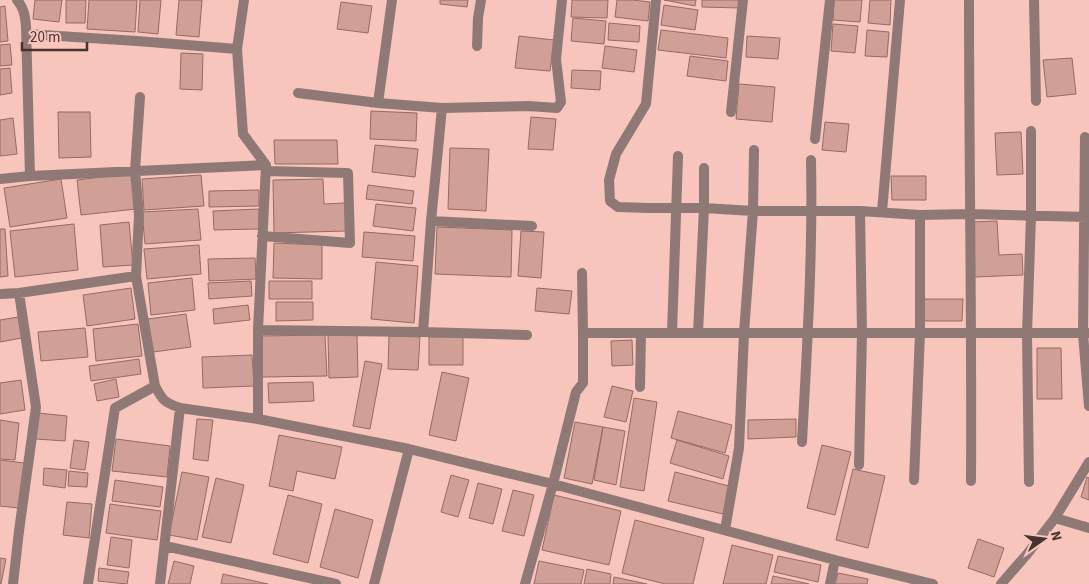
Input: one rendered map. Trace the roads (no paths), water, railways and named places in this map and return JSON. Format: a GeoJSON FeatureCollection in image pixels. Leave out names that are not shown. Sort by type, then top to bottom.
{"type":"FeatureCollection","features":[{"type":"Feature","properties":{"kind":"street"},"geometry":{"type":"LineString","coordinates":[[18,0],[25,14],[27,34],[30,176]]}},
{"type":"Feature","properties":{"kind":"street"},"geometry":{"type":"LineString","coordinates":[[244,0],[237,50],[243,134],[266,168],[258,330],[258,419]]}},
{"type":"Feature","properties":{"kind":"street"},"geometry":{"type":"LineString","coordinates":[[378,103],[392,0]]}},
{"type":"Feature","properties":{"kind":"street"},"geometry":{"type":"LineString","coordinates":[[478,46],[478,18],[481,0]]}},
{"type":"Feature","properties":{"kind":"street"},"geometry":{"type":"LineString","coordinates":[[298,93],[378,103],[442,108],[528,106],[557,108],[560,102],[556,59],[562,0]]}},
{"type":"Feature","properties":{"kind":"street"},"geometry":{"type":"LineString","coordinates":[[656,0],[646,104],[616,154],[609,180],[610,201],[618,207],[704,208],[753,211],[860,211],[920,215],[970,214],[1087,217]]}},
{"type":"Feature","properties":{"kind":"street"},"geometry":{"type":"LineString","coordinates":[[731,112],[743,0]]}},
{"type":"Feature","properties":{"kind":"street"},"geometry":{"type":"LineString","coordinates":[[815,139],[830,0]]}},
{"type":"Feature","properties":{"kind":"street"},"geometry":{"type":"LineString","coordinates":[[882,212],[900,0]]}},
{"type":"Feature","properties":{"kind":"street"},"geometry":{"type":"LineString","coordinates":[[969,0],[972,334],[971,481]]}},
{"type":"Feature","properties":{"kind":"street"},"geometry":{"type":"LineString","coordinates":[[1034,0],[1036,101]]}},
{"type":"Feature","properties":{"kind":"street"},"geometry":{"type":"LineString","coordinates":[[27,34],[137,40],[237,50]]}},
{"type":"Feature","properties":{"kind":"street"},"geometry":{"type":"LineString","coordinates":[[140,97],[135,171],[139,215],[136,276],[155,386],[161,398],[168,403],[180,408],[258,419],[410,449],[553,484],[835,560],[933,584]]}},
{"type":"Feature","properties":{"kind":"street"},"geometry":{"type":"LineString","coordinates":[[423,332],[442,108]]}},
{"type":"Feature","properties":{"kind":"street"},"geometry":{"type":"LineString","coordinates":[[1029,482],[1027,334],[1031,216],[1031,131]]}},
{"type":"Feature","properties":{"kind":"street"},"geometry":{"type":"LineString","coordinates":[[1085,138],[1087,217],[1086,333],[1089,406]]}},
{"type":"Feature","properties":{"kind":"street"},"geometry":{"type":"LineString","coordinates":[[725,530],[739,448],[744,333],[753,211],[754,150]]}},
{"type":"Feature","properties":{"kind":"street"},"geometry":{"type":"LineString","coordinates":[[672,333],[678,156]]}},
{"type":"Feature","properties":{"kind":"street"},"geometry":{"type":"LineString","coordinates":[[802,442],[812,210],[811,160]]}},
{"type":"Feature","properties":{"kind":"street"},"geometry":{"type":"LineString","coordinates":[[0,179],[135,171],[266,168],[348,173],[350,243],[262,236]]}},
{"type":"Feature","properties":{"kind":"street"},"geometry":{"type":"LineString","coordinates":[[698,333],[704,168]]}},
{"type":"Feature","properties":{"kind":"street"},"geometry":{"type":"LineString","coordinates":[[859,465],[862,333],[860,211]]}},
{"type":"Feature","properties":{"kind":"street"},"geometry":{"type":"LineString","coordinates":[[914,480],[920,333],[920,215]]}},
{"type":"Feature","properties":{"kind":"street"},"geometry":{"type":"LineString","coordinates":[[431,221],[532,226]]}},
{"type":"Feature","properties":{"kind":"street"},"geometry":{"type":"LineString","coordinates":[[525,584],[576,392],[582,383],[582,273]]}},
{"type":"Feature","properties":{"kind":"street"},"geometry":{"type":"LineString","coordinates":[[0,294],[136,276]]}},
{"type":"Feature","properties":{"kind":"street"},"geometry":{"type":"LineString","coordinates":[[13,584],[36,407],[18,293]]}},
{"type":"Feature","properties":{"kind":"street"},"geometry":{"type":"LineString","coordinates":[[258,330],[527,335]]}},
{"type":"Feature","properties":{"kind":"street"},"geometry":{"type":"LineString","coordinates":[[583,333],[1086,333]]}},
{"type":"Feature","properties":{"kind":"street"},"geometry":{"type":"LineString","coordinates":[[640,387],[641,333]]}},
{"type":"Feature","properties":{"kind":"street"},"geometry":{"type":"LineString","coordinates":[[88,584],[115,408],[155,386]]}},
{"type":"Feature","properties":{"kind":"street"},"geometry":{"type":"LineString","coordinates":[[160,584],[180,408]]}},
{"type":"Feature","properties":{"kind":"street"},"geometry":{"type":"LineString","coordinates":[[374,584],[410,449]]}},
{"type":"Feature","properties":{"kind":"street"},"geometry":{"type":"LineString","coordinates":[[1001,584],[1055,518],[1089,462]]}},
{"type":"Feature","properties":{"kind":"street"},"geometry":{"type":"LineString","coordinates":[[1055,518],[1089,528]]}},
{"type":"Feature","properties":{"kind":"street"},"geometry":{"type":"LineString","coordinates":[[165,546],[336,584]]}},
{"type":"Feature","properties":{"kind":"street"},"geometry":{"type":"LineString","coordinates":[[830,584],[835,560]]}}]}
